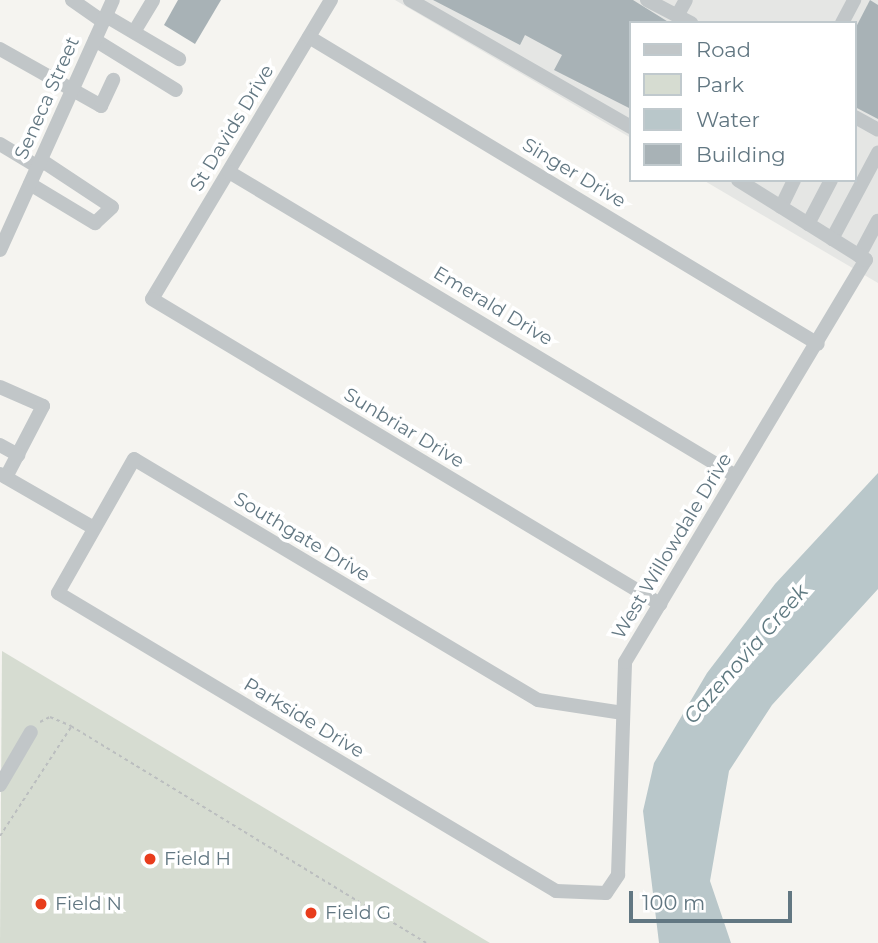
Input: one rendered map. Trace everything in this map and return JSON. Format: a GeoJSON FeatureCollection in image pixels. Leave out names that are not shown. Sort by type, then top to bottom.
{"type":"FeatureCollection","features":[{"type":"Feature","properties":{"kind":"street"},"geometry":{"type":"LineString","coordinates":[[72,0],[179,59]]}},
{"type":"Feature","properties":{"kind":"street","name":"Seneca Street"},"geometry":{"type":"LineString","coordinates":[[0,250],[113,0]]}},
{"type":"Feature","properties":{"kind":"street"},"geometry":{"type":"LineString","coordinates":[[134,32],[153,0]]}},
{"type":"Feature","properties":{"kind":"street","name":"St Davids Drive"},"geometry":{"type":"LineString","coordinates":[[166,276],[331,0]]}},
{"type":"Feature","properties":{"kind":"street"},"geometry":{"type":"LineString","coordinates":[[647,0],[687,21]]}},
{"type":"Feature","properties":{"kind":"street"},"geometry":{"type":"LineString","coordinates":[[677,16],[686,0]]}},
{"type":"Feature","properties":{"kind":"street"},"geometry":{"type":"LineString","coordinates":[[843,21],[854,0]]}},
{"type":"Feature","properties":{"kind":"street"},"geometry":{"type":"LineString","coordinates":[[415,1],[630,126]]}},
{"type":"Feature","properties":{"kind":"street","name":"Singer Drive"},"geometry":{"type":"LineString","coordinates":[[309,37],[818,344]]}},
{"type":"Feature","properties":{"kind":"street"},"geometry":{"type":"LineString","coordinates":[[95,40],[176,90]]}},
{"type":"Feature","properties":{"kind":"street"},"geometry":{"type":"LineString","coordinates":[[0,49],[71,92],[101,106],[113,80]]}},
{"type":"Feature","properties":{"kind":"street"},"geometry":{"type":"LineString","coordinates":[[857,123],[878,130]]}},
{"type":"Feature","properties":{"kind":"street"},"geometry":{"type":"LineString","coordinates":[[0,144],[39,163],[111,207],[95,223],[30,184]]}},
{"type":"Feature","properties":{"kind":"street"},"geometry":{"type":"LineString","coordinates":[[832,239],[878,153]]}},
{"type":"Feature","properties":{"kind":"street","name":"Emerald Drive"},"geometry":{"type":"LineString","coordinates":[[229,172],[736,476]]}},
{"type":"Feature","properties":{"kind":"street"},"geometry":{"type":"LineString","coordinates":[[741,182],[868,261]]}},
{"type":"Feature","properties":{"kind":"street"},"geometry":{"type":"LineString","coordinates":[[781,207],[793,182]]}},
{"type":"Feature","properties":{"kind":"street"},"geometry":{"type":"LineString","coordinates":[[808,224],[830,182]]}},
{"type":"Feature","properties":{"kind":"street","name":"West Willowdale Drive"},"geometry":{"type":"LineString","coordinates":[[599,895],[612,889],[618,875],[625,662],[868,261],[878,221]]}},
{"type":"Feature","properties":{"kind":"street","name":"Sunbriar Drive"},"geometry":{"type":"LineString","coordinates":[[166,276],[152,299],[660,604]]}},
{"type":"Feature","properties":{"kind":"street"},"geometry":{"type":"LineString","coordinates":[[0,387],[43,405],[18,455],[3,475],[94,528]]}},
{"type":"Feature","properties":{"kind":"street"},"geometry":{"type":"LineString","coordinates":[[0,445],[18,455]]}},
{"type":"Feature","properties":{"kind":"street","name":"Southgate Drive"},"geometry":{"type":"LineString","coordinates":[[94,528],[134,459],[538,701],[623,713]]}},
{"type":"Feature","properties":{"kind":"street","name":"Parkside Drive"},"geometry":{"type":"LineString","coordinates":[[94,528],[58,593],[556,891],[599,895]]}},
{"type":"Feature","properties":{"kind":"street"},"geometry":{"type":"LineString","coordinates":[[0,785],[33,728]]}},
{"type":"Feature","properties":{"kind":"path"},"geometry":{"type":"LineString","coordinates":[[33,728],[50,717],[71,726],[426,943]]}},
{"type":"Feature","properties":{"kind":"path"},"geometry":{"type":"LineString","coordinates":[[0,836],[71,726]]}},
{"type":"Feature","properties":{"kind":"shaded area"},"geometry":{"type":"Polygon","coordinates":[[[395,0],[878,0],[878,283],[706,182],[857,182],[857,21],[630,21],[630,137],[395,0]]]}},
{"type":"Feature","properties":{"kind":"green space"},"geometry":{"type":"Polygon","coordinates":[[[2,651],[490,943],[0,943],[2,651]]]}},
{"type":"Feature","properties":{"kind":"water","name":"Cazenovia Creek"},"geometry":{"type":"Polygon","coordinates":[[[878,473],[878,589],[772,705],[729,771],[710,881],[731,943],[659,943],[643,811],[654,763],[707,673],[775,584],[878,473]]]}},
{"type":"Feature","properties":{"kind":"building"},"geometry":{"type":"Polygon","coordinates":[[[178,0],[221,0],[195,44],[164,25],[178,0]]]}},
{"type":"Feature","properties":{"kind":"building"},"geometry":{"type":"Polygon","coordinates":[[[433,0],[633,0],[667,21],[630,21],[630,108],[554,70],[562,55],[525,35],[520,45],[433,0]]]}},
{"type":"Feature","properties":{"kind":"building"},"geometry":{"type":"Polygon","coordinates":[[[870,0],[878,5],[878,119],[857,108],[857,25],[870,0]]]}},
{"type":"Feature","properties":{"kind":"place","name":"Field H"},"geometry":{"type":"Point","coordinates":[150,859]}},
{"type":"Feature","properties":{"kind":"place","name":"Field N"},"geometry":{"type":"Point","coordinates":[41,904]}},
{"type":"Feature","properties":{"kind":"place","name":"Field G"},"geometry":{"type":"Point","coordinates":[311,913]}}]}
